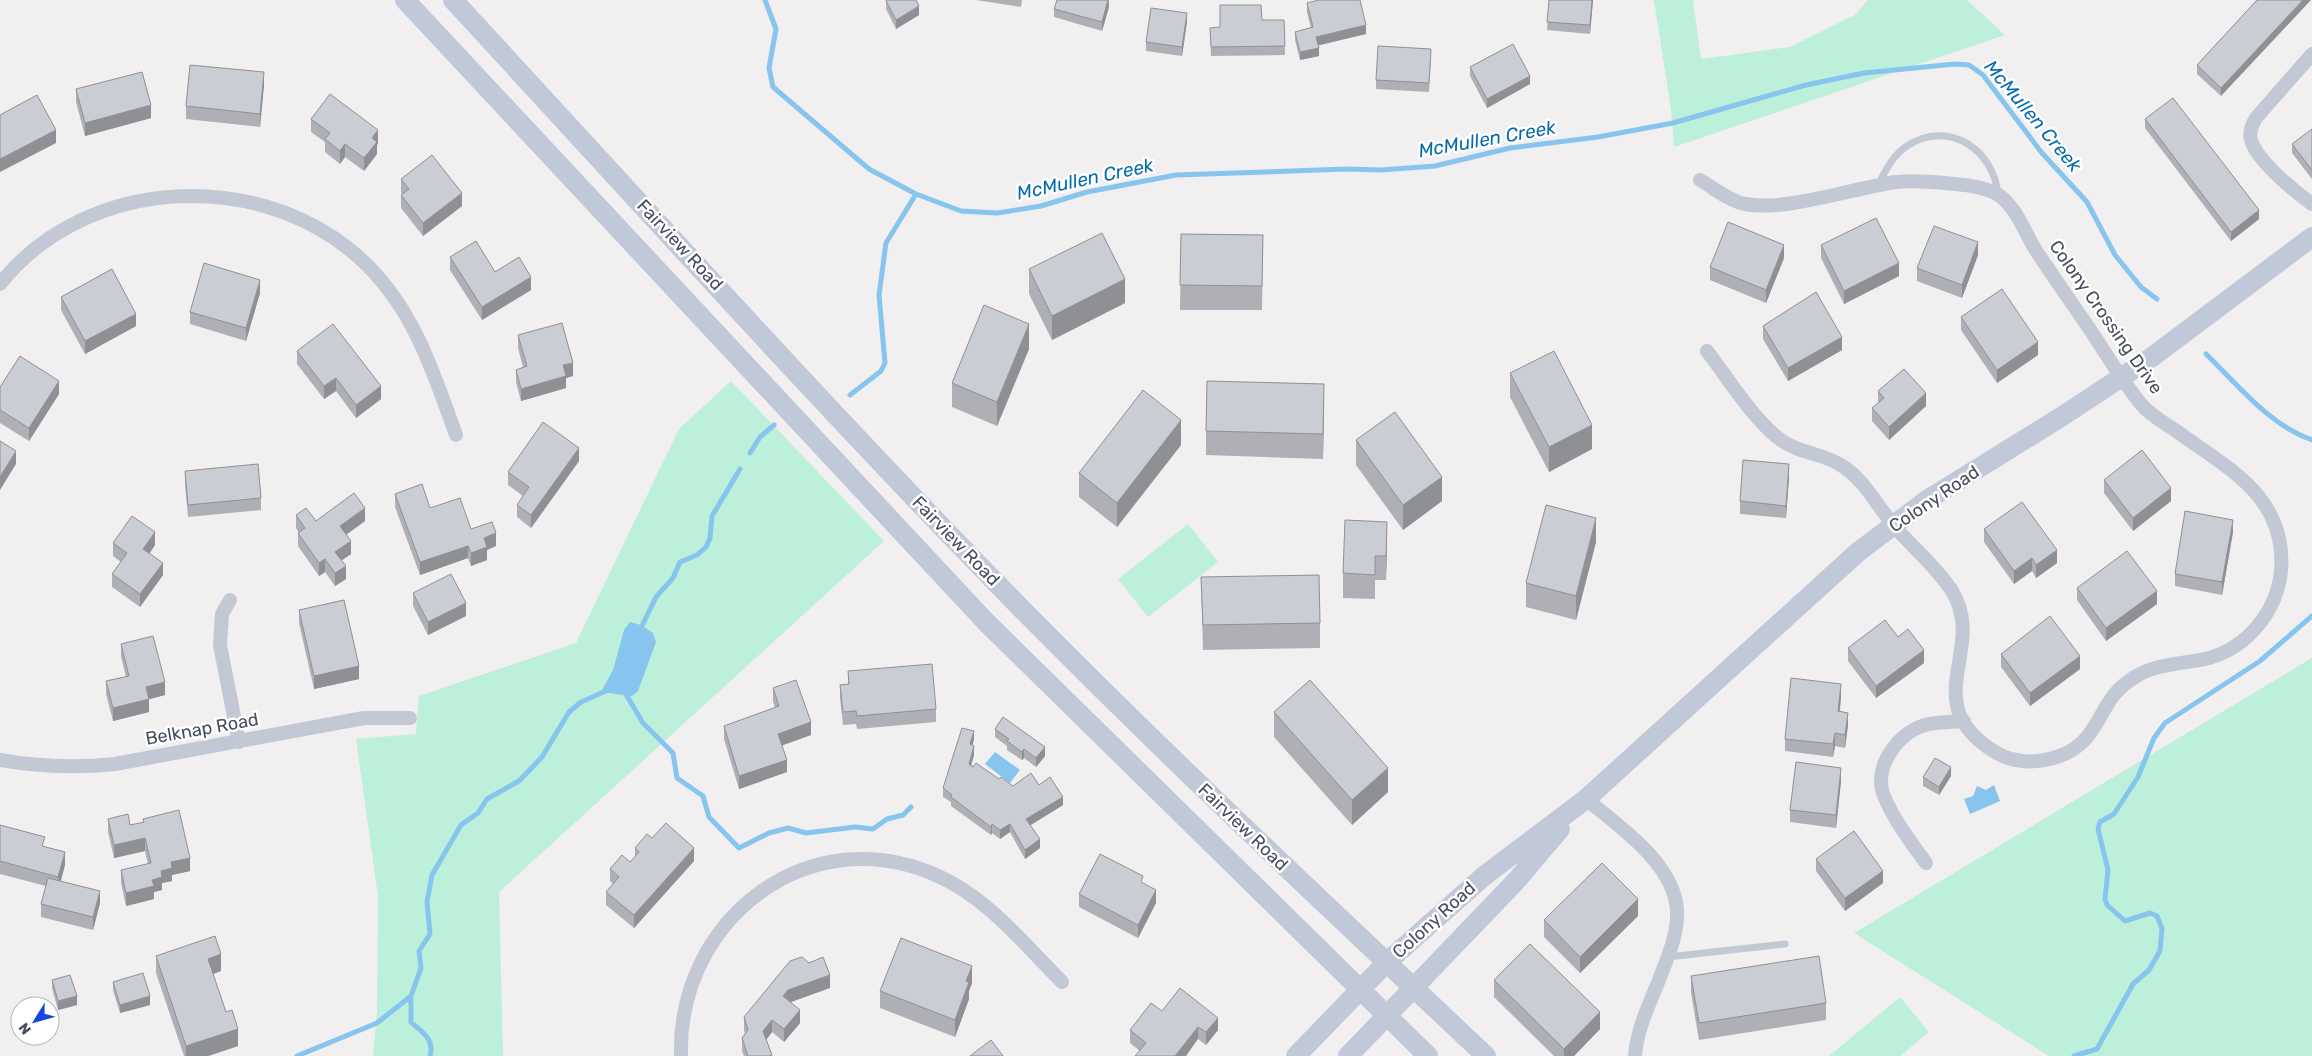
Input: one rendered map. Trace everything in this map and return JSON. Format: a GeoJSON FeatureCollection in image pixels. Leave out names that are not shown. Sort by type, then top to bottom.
{"type":"FeatureCollection","features":[{"type":"Feature","properties":{"kind":"main road","name":"Fairview Road"},"geometry":{"type":"LineString","coordinates":[[405,0],[986,622],[1428,1056]]}},
{"type":"Feature","properties":{"kind":"main road","name":"Fairview Road"},"geometry":{"type":"LineString","coordinates":[[453,0],[862,442],[1010,597],[1105,693],[1386,963],[1486,1056]]}},
{"type":"Feature","properties":{"kind":"main road","name":"Colony Road"},"geometry":{"type":"LineString","coordinates":[[1296,1056],[1386,963],[1484,876],[1586,799],[1858,552],[1927,500],[2122,377],[2312,237]]}},
{"type":"Feature","properties":{"kind":"main road","name":"Colony Road"},"geometry":{"type":"LineString","coordinates":[[1348,1056],[1385,1015],[1516,881],[1586,799]]}},
{"type":"Feature","properties":{"kind":"street"},"geometry":{"type":"LineString","coordinates":[[2312,54],[2256,118],[2251,125],[2250,134],[2251,142],[2264,161],[2299,195],[2312,204]]}},
{"type":"Feature","properties":{"kind":"street"},"geometry":{"type":"LineString","coordinates":[[1700,180],[1738,203],[1749,205],[1772,206],[1898,182],[1926,181],[1984,188],[1998,194]]}},
{"type":"Feature","properties":{"kind":"street","name":"Colony Crossing Drive"},"geometry":{"type":"LineString","coordinates":[[1707,351],[1775,436],[1795,450],[1835,462],[1848,470],[1893,525],[1950,588],[1959,606],[1964,635],[1954,683],[1955,700],[1964,721],[1978,739],[2004,756],[2033,762],[2064,755],[2087,737],[2109,699],[2134,677],[2157,668],[2219,654],[2238,644],[2254,631],[2272,605],[2281,572],[2281,547],[2276,525],[2265,504],[2250,485],[2148,411],[2122,377],[2034,247],[2010,205],[1998,194]]}},
{"type":"Feature","properties":{"kind":"street"},"geometry":{"type":"LineString","coordinates":[[0,284],[36,248],[67,228],[120,205],[154,198],[200,196],[246,201],[267,206],[319,229],[349,250],[368,266],[392,294],[412,325],[431,365],[456,436]]}},
{"type":"Feature","properties":{"kind":"street"},"geometry":{"type":"LineString","coordinates":[[230,600],[222,614],[220,646],[239,742]]}},
{"type":"Feature","properties":{"kind":"street","name":"Belknap Road"},"geometry":{"type":"LineString","coordinates":[[0,760],[34,766],[74,768],[115,764],[364,718],[410,718]]}},
{"type":"Feature","properties":{"kind":"street"},"geometry":{"type":"LineString","coordinates":[[1926,863],[1906,834],[1882,790],[1882,766],[1900,740],[1927,724],[1964,721]]}},
{"type":"Feature","properties":{"kind":"street"},"geometry":{"type":"LineString","coordinates":[[1586,799],[1637,842],[1657,862],[1669,884],[1677,910],[1673,945],[1636,1036],[1635,1056]]}},
{"type":"Feature","properties":{"kind":"street"},"geometry":{"type":"LineString","coordinates":[[681,1056],[686,997],[694,973],[718,932],[738,910],[764,890],[805,870],[830,863],[845,861],[891,862],[936,875],[978,900],[1062,982]]}},
{"type":"Feature","properties":{"kind":"lane"},"geometry":{"type":"LineString","coordinates":[[1878,186],[1891,160],[1908,146],[1928,136],[1952,138],[1971,144],[1984,156],[1997,179],[1998,194]]}},
{"type":"Feature","properties":{"kind":"lane"},"geometry":{"type":"LineString","coordinates":[[1668,957],[1785,944]]}},
{"type":"Feature","properties":{"kind":"green space"},"geometry":{"type":"Polygon","coordinates":[[[1654,0],[1693,0],[1701,59],[1790,47],[1855,15],[1868,0],[1967,0],[2005,35],[1674,147],[1671,109],[1654,0]]]}},
{"type":"Feature","properties":{"kind":"green space"},"geometry":{"type":"Polygon","coordinates":[[[731,381],[884,541],[499,892],[503,1056],[373,1056],[377,1014],[378,896],[356,739],[416,734],[419,696],[576,643],[679,429],[731,381]]]}},
{"type":"Feature","properties":{"kind":"green space"},"geometry":{"type":"Polygon","coordinates":[[[1188,524],[1218,562],[1148,617],[1118,579],[1188,524]]]}},
{"type":"Feature","properties":{"kind":"green space"},"geometry":{"type":"Polygon","coordinates":[[[2312,658],[2312,1056],[2049,1056],[1854,933],[2312,658]]]}},
{"type":"Feature","properties":{"kind":"green space"},"geometry":{"type":"Polygon","coordinates":[[[1900,997],[1929,1032],[1900,1056],[1829,1056],[1900,997]]]}},
{"type":"Feature","properties":{"kind":"water"},"geometry":{"type":"Polygon","coordinates":[[[630,622],[641,625],[653,633],[656,642],[638,691],[632,696],[601,692],[613,670],[624,630],[630,622]]]}},
{"type":"Feature","properties":{"kind":"water"},"geometry":{"type":"Polygon","coordinates":[[[995,752],[1020,770],[1010,783],[985,764],[995,752]]]}},
{"type":"Feature","properties":{"kind":"water"},"geometry":{"type":"Polygon","coordinates":[[[1994,785],[2000,801],[1970,814],[1964,799],[1973,796],[1977,786],[1986,790],[1994,785]]]}},
{"type":"Feature","properties":{"kind":"building"},"geometry":{"type":"Polygon","coordinates":[[[887,0],[916,0],[919,6],[896,20],[887,0]]]}},
{"type":"Feature","properties":{"kind":"building"},"geometry":{"type":"Polygon","coordinates":[[[1057,0],[1108,0],[1102,22],[1054,9],[1057,0]]]}},
{"type":"Feature","properties":{"kind":"building"},"geometry":{"type":"Polygon","coordinates":[[[1319,0],[1360,0],[1366,25],[1316,37],[1319,48],[1300,52],[1295,32],[1313,27],[1307,3],[1319,0]]]}},
{"type":"Feature","properties":{"kind":"building"},"geometry":{"type":"Polygon","coordinates":[[[1549,0],[1592,0],[1590,25],[1547,22],[1549,0]]]}},
{"type":"Feature","properties":{"kind":"building"},"geometry":{"type":"Polygon","coordinates":[[[2257,0],[2303,0],[2221,88],[2197,65],[2257,0]]]}},
{"type":"Feature","properties":{"kind":"building"},"geometry":{"type":"Polygon","coordinates":[[[1220,5],[1261,5],[1262,20],[1284,20],[1285,46],[1211,47],[1210,28],[1220,27],[1220,5]]]}},
{"type":"Feature","properties":{"kind":"building"},"geometry":{"type":"Polygon","coordinates":[[[1151,8],[1187,13],[1182,47],[1146,42],[1151,8]]]}},
{"type":"Feature","properties":{"kind":"building"},"geometry":{"type":"Polygon","coordinates":[[[1513,44],[1530,76],[1487,99],[1470,67],[1513,44]]]}},
{"type":"Feature","properties":{"kind":"building"},"geometry":{"type":"Polygon","coordinates":[[[1378,46],[1431,49],[1429,83],[1376,80],[1378,46]]]}},
{"type":"Feature","properties":{"kind":"building"},"geometry":{"type":"Polygon","coordinates":[[[190,65],[264,72],[260,114],[186,106],[190,65]]]}},
{"type":"Feature","properties":{"kind":"building"},"geometry":{"type":"Polygon","coordinates":[[[142,72],[151,105],[85,123],[76,89],[142,72]]]}},
{"type":"Feature","properties":{"kind":"building"},"geometry":{"type":"Polygon","coordinates":[[[330,94],[378,130],[372,138],[377,142],[364,158],[345,144],[340,151],[325,139],[330,133],[311,119],[330,94]]]}},
{"type":"Feature","properties":{"kind":"building"},"geometry":{"type":"Polygon","coordinates":[[[37,95],[56,130],[0,159],[0,115],[37,95]]]}},
{"type":"Feature","properties":{"kind":"building"},"geometry":{"type":"Polygon","coordinates":[[[2173,98],[2259,210],[2231,232],[2145,119],[2173,98]]]}},
{"type":"Feature","properties":{"kind":"building"},"geometry":{"type":"Polygon","coordinates":[[[2312,129],[2312,170],[2292,144],[2312,129]]]}},
{"type":"Feature","properties":{"kind":"building"},"geometry":{"type":"Polygon","coordinates":[[[432,155],[462,193],[423,223],[401,195],[409,189],[401,179],[432,155]]]}},
{"type":"Feature","properties":{"kind":"building"},"geometry":{"type":"Polygon","coordinates":[[[1876,218],[1899,263],[1844,291],[1821,245],[1876,218]]]}},
{"type":"Feature","properties":{"kind":"building"},"geometry":{"type":"Polygon","coordinates":[[[1728,222],[1784,245],[1766,290],[1710,267],[1728,222]]]}},
{"type":"Feature","properties":{"kind":"building"},"geometry":{"type":"Polygon","coordinates":[[[1934,226],[1978,242],[1962,285],[1917,268],[1934,226]]]}},
{"type":"Feature","properties":{"kind":"building"},"geometry":{"type":"Polygon","coordinates":[[[1102,233],[1125,279],[1052,316],[1029,269],[1102,233]]]}},
{"type":"Feature","properties":{"kind":"building"},"geometry":{"type":"Polygon","coordinates":[[[1181,234],[1263,235],[1262,286],[1180,285],[1181,234]]]}},
{"type":"Feature","properties":{"kind":"building"},"geometry":{"type":"Polygon","coordinates":[[[476,241],[495,272],[519,257],[531,277],[482,307],[450,257],[476,241]]]}},
{"type":"Feature","properties":{"kind":"building"},"geometry":{"type":"Polygon","coordinates":[[[204,263],[260,280],[246,328],[190,312],[204,263]]]}},
{"type":"Feature","properties":{"kind":"building"},"geometry":{"type":"Polygon","coordinates":[[[112,269],[136,314],[85,341],[61,297],[112,269]]]}},
{"type":"Feature","properties":{"kind":"building"},"geometry":{"type":"Polygon","coordinates":[[[2002,289],[2038,342],[1997,370],[1961,317],[2002,289]]]}},
{"type":"Feature","properties":{"kind":"building"},"geometry":{"type":"Polygon","coordinates":[[[1816,292],[1842,337],[1788,368],[1763,326],[1816,292]]]}},
{"type":"Feature","properties":{"kind":"building"},"geometry":{"type":"Polygon","coordinates":[[[984,305],[1029,324],[997,402],[952,383],[984,305]]]}},
{"type":"Feature","properties":{"kind":"building"},"geometry":{"type":"Polygon","coordinates":[[[562,323],[573,363],[563,365],[566,376],[521,389],[516,370],[527,366],[518,335],[562,323]]]}},
{"type":"Feature","properties":{"kind":"building"},"geometry":{"type":"Polygon","coordinates":[[[333,324],[381,386],[356,405],[336,378],[324,386],[297,351],[333,324]]]}},
{"type":"Feature","properties":{"kind":"building"},"geometry":{"type":"Polygon","coordinates":[[[1554,351],[1592,425],[1549,447],[1510,373],[1554,351]]]}},
{"type":"Feature","properties":{"kind":"building"},"geometry":{"type":"Polygon","coordinates":[[[20,356],[59,381],[29,428],[0,410],[0,387],[20,356]]]}},
{"type":"Feature","properties":{"kind":"building"},"geometry":{"type":"Polygon","coordinates":[[[1904,369],[1926,393],[1889,427],[1872,408],[1884,398],[1878,391],[1904,369]]]}},
{"type":"Feature","properties":{"kind":"building"},"geometry":{"type":"Polygon","coordinates":[[[1207,381],[1324,384],[1323,434],[1206,431],[1207,381]]]}},
{"type":"Feature","properties":{"kind":"building"},"geometry":{"type":"Polygon","coordinates":[[[1143,390],[1181,420],[1117,503],[1079,473],[1143,390]]]}},
{"type":"Feature","properties":{"kind":"building"},"geometry":{"type":"Polygon","coordinates":[[[1395,412],[1442,477],[1403,505],[1356,440],[1395,412]]]}},
{"type":"Feature","properties":{"kind":"building"},"geometry":{"type":"Polygon","coordinates":[[[543,422],[579,448],[531,515],[517,505],[529,487],[508,472],[543,422]]]}},
{"type":"Feature","properties":{"kind":"building"},"geometry":{"type":"Polygon","coordinates":[[[0,441],[16,451],[0,477],[0,441]]]}},
{"type":"Feature","properties":{"kind":"building"},"geometry":{"type":"Polygon","coordinates":[[[2142,450],[2171,488],[2133,518],[2104,480],[2142,450]]]}},
{"type":"Feature","properties":{"kind":"building"},"geometry":{"type":"Polygon","coordinates":[[[1743,460],[1789,464],[1786,506],[1740,501],[1743,460]]]}},
{"type":"Feature","properties":{"kind":"building"},"geometry":{"type":"Polygon","coordinates":[[[258,464],[261,498],[188,505],[185,471],[258,464]]]}},
{"type":"Feature","properties":{"kind":"building"},"geometry":{"type":"Polygon","coordinates":[[[422,484],[430,508],[460,498],[471,529],[492,522],[496,533],[484,538],[487,547],[471,553],[468,546],[420,562],[395,494],[422,484]]]}},
{"type":"Feature","properties":{"kind":"building"},"geometry":{"type":"Polygon","coordinates":[[[354,493],[365,508],[340,526],[351,541],[335,552],[346,566],[335,573],[325,559],[319,563],[298,533],[305,528],[296,515],[306,508],[316,521],[354,493]]]}},
{"type":"Feature","properties":{"kind":"building"},"geometry":{"type":"Polygon","coordinates":[[[2022,502],[2057,550],[2036,565],[2032,558],[2014,571],[1984,529],[2022,502]]]}},
{"type":"Feature","properties":{"kind":"building"},"geometry":{"type":"Polygon","coordinates":[[[1546,505],[1596,518],[1576,596],[1526,583],[1546,505]]]}},
{"type":"Feature","properties":{"kind":"building"},"geometry":{"type":"Polygon","coordinates":[[[2185,511],[2233,520],[2222,582],[2175,574],[2185,511]]]}},
{"type":"Feature","properties":{"kind":"building"},"geometry":{"type":"Polygon","coordinates":[[[132,516],[155,532],[143,549],[163,563],[140,594],[112,574],[127,553],[113,543],[132,516]]]}},
{"type":"Feature","properties":{"kind":"building"},"geometry":{"type":"Polygon","coordinates":[[[1345,520],[1387,522],[1386,556],[1375,556],[1375,575],[1343,573],[1345,520]]]}},
{"type":"Feature","properties":{"kind":"building"},"geometry":{"type":"Polygon","coordinates":[[[2127,551],[2157,591],[2106,628],[2077,588],[2127,551]]]}},
{"type":"Feature","properties":{"kind":"building"},"geometry":{"type":"Polygon","coordinates":[[[451,574],[466,603],[428,622],[413,593],[451,574]]]}},
{"type":"Feature","properties":{"kind":"building"},"geometry":{"type":"Polygon","coordinates":[[[1319,575],[1320,623],[1203,625],[1201,577],[1319,575]]]}},
{"type":"Feature","properties":{"kind":"building"},"geometry":{"type":"Polygon","coordinates":[[[344,600],[359,666],[314,676],[299,610],[344,600]]]}},
{"type":"Feature","properties":{"kind":"building"},"geometry":{"type":"Polygon","coordinates":[[[2050,616],[2080,656],[2030,693],[2001,654],[2050,616]]]}},
{"type":"Feature","properties":{"kind":"building"},"geometry":{"type":"Polygon","coordinates":[[[1885,620],[1898,637],[1908,629],[1924,650],[1876,686],[1848,648],[1885,620]]]}},
{"type":"Feature","properties":{"kind":"building"},"geometry":{"type":"Polygon","coordinates":[[[153,636],[165,682],[146,687],[149,699],[113,708],[106,681],[129,676],[121,644],[153,636]]]}},
{"type":"Feature","properties":{"kind":"building"},"geometry":{"type":"Polygon","coordinates":[[[932,664],[936,709],[857,716],[856,711],[843,712],[840,685],[849,684],[848,671],[932,664]]]}},
{"type":"Feature","properties":{"kind":"building"},"geometry":{"type":"Polygon","coordinates":[[[1791,678],[1841,684],[1838,711],[1848,713],[1845,735],[1835,733],[1833,744],[1785,739],[1791,678]]]}},
{"type":"Feature","properties":{"kind":"building"},"geometry":{"type":"Polygon","coordinates":[[[796,680],[811,722],[778,734],[787,760],[739,776],[724,726],[779,706],[773,688],[796,680]]]}},
{"type":"Feature","properties":{"kind":"building"},"geometry":{"type":"Polygon","coordinates":[[[1310,680],[1388,768],[1352,800],[1274,712],[1310,680]]]}},
{"type":"Feature","properties":{"kind":"building"},"geometry":{"type":"Polygon","coordinates":[[[1003,717],[1045,747],[1036,758],[1024,749],[1022,752],[995,729],[1003,717]]]}},
{"type":"Feature","properties":{"kind":"building"},"geometry":{"type":"Polygon","coordinates":[[[962,728],[974,731],[970,744],[974,746],[969,764],[973,767],[976,763],[1013,786],[1031,773],[1039,785],[1050,777],[1063,797],[1026,819],[1040,839],[1025,850],[1010,824],[1000,830],[992,824],[991,827],[951,797],[952,795],[943,788],[962,728]]]}},
{"type":"Feature","properties":{"kind":"building"},"geometry":{"type":"Polygon","coordinates":[[[1935,758],[1951,767],[1939,787],[1923,777],[1935,758]]]}},
{"type":"Feature","properties":{"kind":"building"},"geometry":{"type":"Polygon","coordinates":[[[1796,762],[1841,768],[1836,815],[1790,810],[1796,762]]]}},
{"type":"Feature","properties":{"kind":"building"},"geometry":{"type":"Polygon","coordinates":[[[179,810],[190,858],[171,862],[172,868],[161,871],[162,877],[152,880],[154,886],[126,893],[121,870],[151,863],[145,838],[114,845],[108,819],[128,814],[130,825],[144,822],[143,819],[179,810]]]}},
{"type":"Feature","properties":{"kind":"building"},"geometry":{"type":"Polygon","coordinates":[[[666,823],[694,848],[634,915],[606,892],[619,877],[610,869],[622,855],[630,862],[639,852],[635,848],[647,834],[652,838],[666,823]]]}},
{"type":"Feature","properties":{"kind":"building"},"geometry":{"type":"Polygon","coordinates":[[[0,825],[45,837],[42,846],[65,852],[58,877],[0,861],[0,825]]]}},
{"type":"Feature","properties":{"kind":"building"},"geometry":{"type":"Polygon","coordinates":[[[1854,831],[1883,871],[1845,898],[1816,859],[1854,831]]]}},
{"type":"Feature","properties":{"kind":"building"},"geometry":{"type":"Polygon","coordinates":[[[1100,854],[1143,876],[1141,882],[1156,890],[1138,925],[1079,894],[1100,854]]]}},
{"type":"Feature","properties":{"kind":"building"},"geometry":{"type":"Polygon","coordinates":[[[1602,863],[1638,899],[1580,957],[1544,920],[1602,863]]]}},
{"type":"Feature","properties":{"kind":"building"},"geometry":{"type":"Polygon","coordinates":[[[48,878],[100,891],[93,917],[41,904],[48,878]]]}},
{"type":"Feature","properties":{"kind":"building"},"geometry":{"type":"Polygon","coordinates":[[[215,936],[221,954],[208,959],[226,1012],[232,1010],[238,1029],[186,1046],[156,956],[215,936]]]}},
{"type":"Feature","properties":{"kind":"building"},"geometry":{"type":"Polygon","coordinates":[[[901,938],[972,966],[966,981],[969,982],[955,1020],[880,991],[901,938]]]}},
{"type":"Feature","properties":{"kind":"building"},"geometry":{"type":"Polygon","coordinates":[[[1530,944],[1600,1012],[1564,1049],[1494,980],[1530,944]]]}},
{"type":"Feature","properties":{"kind":"building"},"geometry":{"type":"Polygon","coordinates":[[[1819,956],[1826,1003],[1699,1023],[1691,976],[1819,956]]]}},
{"type":"Feature","properties":{"kind":"building"},"geometry":{"type":"Polygon","coordinates":[[[802,957],[809,963],[823,957],[830,975],[788,990],[783,996],[800,1010],[784,1029],[772,1020],[763,1031],[772,1055],[748,1056],[742,1038],[748,1030],[744,1017],[790,961],[802,957]]]}},
{"type":"Feature","properties":{"kind":"building"},"geometry":{"type":"Polygon","coordinates":[[[143,973],[150,996],[120,1005],[113,982],[143,973]]]}},
{"type":"Feature","properties":{"kind":"building"},"geometry":{"type":"Polygon","coordinates":[[[70,975],[77,996],[60,1000],[60,996],[57,996],[52,980],[70,975]]]}},
{"type":"Feature","properties":{"kind":"building"},"geometry":{"type":"Polygon","coordinates":[[[1180,988],[1218,1018],[1206,1032],[1198,1027],[1175,1056],[1135,1056],[1146,1043],[1130,1030],[1151,1003],[1162,1011],[1180,988]]]}},
{"type":"Feature","properties":{"kind":"building"},"geometry":{"type":"Polygon","coordinates":[[[991,1040],[1003,1056],[970,1056],[991,1040]]]}},
{"type":"Feature","properties":{"kind":"waterway","name":"McMullen Creek"},"geometry":{"type":"LineString","coordinates":[[765,0],[776,29],[769,68],[773,87],[869,169],[916,194],[961,211],[997,213],[1041,206],[1087,192],[1176,175],[1347,169],[1381,170],[1435,166],[1510,148],[1598,137],[1673,123],[1806,85],[1864,73],[1955,64],[1969,65],[1983,75],[2042,153],[2087,202],[2115,255],[2141,287],[2157,299]]}},
{"type":"Feature","properties":{"kind":"waterway"},"geometry":{"type":"LineString","coordinates":[[850,395],[881,371],[885,363],[879,295],[886,243],[916,194]]}},
{"type":"Feature","properties":{"kind":"waterway","name":"McMullen Creek"},"geometry":{"type":"LineString","coordinates":[[2206,354],[2242,391],[2268,414],[2282,425],[2312,440]]}},
{"type":"Feature","properties":{"kind":"waterway"},"geometry":{"type":"LineString","coordinates":[[750,453],[760,437],[774,425]]}},
{"type":"Feature","properties":{"kind":"waterway"},"geometry":{"type":"LineString","coordinates":[[639,632],[656,597],[673,578],[680,562],[697,555],[706,547],[710,538],[712,516],[740,469]]}},
{"type":"Feature","properties":{"kind":"waterway"},"geometry":{"type":"LineString","coordinates":[[2074,1056],[2097,1049],[2133,984],[2149,970],[2160,951],[2162,929],[2157,916],[2150,913],[2125,921],[2107,905],[2105,899],[2108,870],[2098,829],[2100,822],[2114,814],[2138,777],[2154,738],[2165,723],[2260,661],[2312,616]]}},
{"type":"Feature","properties":{"kind":"waterway"},"geometry":{"type":"LineString","coordinates":[[430,1056],[431,1045],[427,1036],[411,1022],[411,996],[421,968],[419,951],[430,934],[427,902],[432,875],[461,825],[478,813],[487,799],[519,781],[542,757],[569,712],[581,702],[606,691]]}},
{"type":"Feature","properties":{"kind":"waterway"},"geometry":{"type":"LineString","coordinates":[[624,691],[643,723],[673,753],[677,778],[703,796],[709,817],[739,848],[769,833],[788,828],[806,833],[855,827],[873,829],[887,819],[903,815],[911,807]]}},
{"type":"Feature","properties":{"kind":"waterway"},"geometry":{"type":"LineString","coordinates":[[297,1056],[377,1023],[411,996]]}}]}
